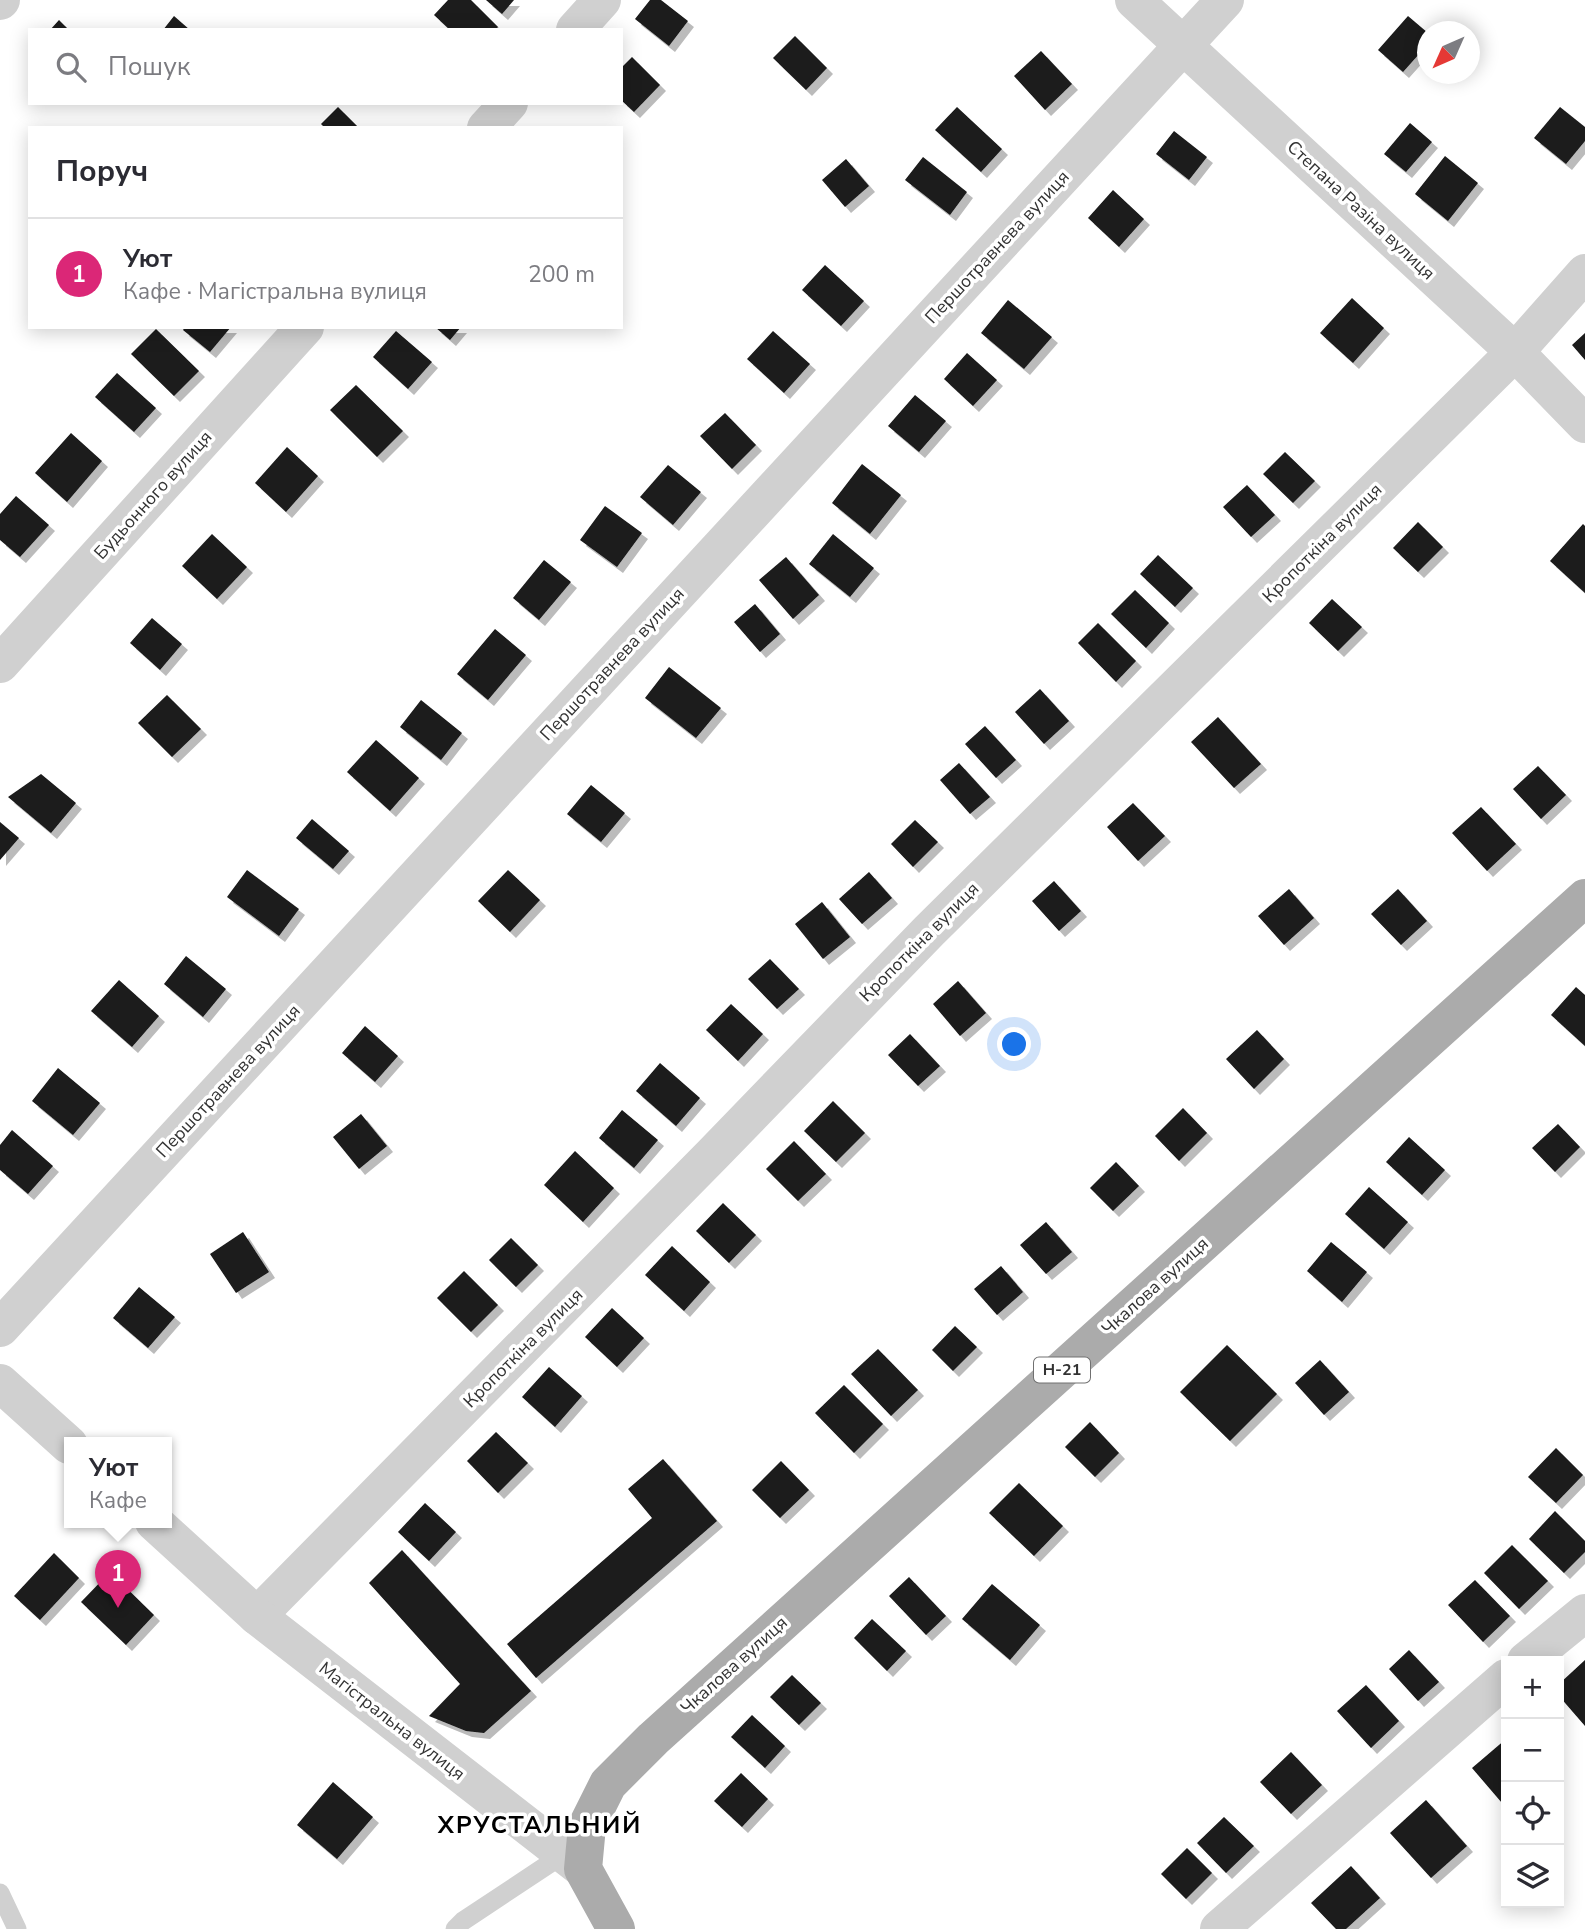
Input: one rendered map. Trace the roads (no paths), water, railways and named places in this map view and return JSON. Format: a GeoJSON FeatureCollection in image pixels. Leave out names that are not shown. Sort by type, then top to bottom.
{"type":"FeatureCollection","features":[{"type":"Feature","properties":{"kind":"main road","name":"Чкалова вулиця"},"geometry":{"type":"LineString","coordinates":[[574,1862],[587,1826],[608,1784],[653,1739],[1585,898]]}},
{"type":"Feature","properties":{"kind":"main road","name":"Магістральна вулиця"},"geometry":{"type":"LineString","coordinates":[[574,1862],[616,1929]]}},
{"type":"Feature","properties":{"kind":"street"},"geometry":{"type":"LineString","coordinates":[[577,28],[602,0]]}},
{"type":"Feature","properties":{"kind":"street","name":"Степана Разіна вулиця"},"geometry":{"type":"LineString","coordinates":[[1134,0],[1515,352],[1585,424]]}},
{"type":"Feature","properties":{"kind":"street","name":"Першотравнева вулиця"},"geometry":{"type":"LineString","coordinates":[[0,1328],[1226,0]]}},
{"type":"Feature","properties":{"kind":"street"},"geometry":{"type":"LineString","coordinates":[[488,126],[507,105]]}},
{"type":"Feature","properties":{"kind":"street","name":"Кропоткіна вулиця"},"geometry":{"type":"LineString","coordinates":[[257,1616],[929,931],[1515,352],[1585,273]]}},
{"type":"Feature","properties":{"kind":"street","name":"Будьонного вулиця"},"geometry":{"type":"LineString","coordinates":[[0,663],[303,329]]}},
{"type":"Feature","properties":{"kind":"street"},"geometry":{"type":"LineString","coordinates":[[0,1383],[64,1441]]}},
{"type":"Feature","properties":{"kind":"street","name":"Магістральна вулиця"},"geometry":{"type":"LineString","coordinates":[[161,1528],[257,1616],[574,1862]]}},
{"type":"Feature","properties":{"kind":"street"},"geometry":{"type":"LineString","coordinates":[[1532,1656],[1585,1613]]}},
{"type":"Feature","properties":{"kind":"street"},"geometry":{"type":"LineString","coordinates":[[1219,1929],[1501,1682]]}},
{"type":"Feature","properties":{"kind":"lane"},"geometry":{"type":"LineString","coordinates":[[455,1929],[463,1921],[574,1862]]}},
{"type":"Feature","properties":{"kind":"lane"},"geometry":{"type":"LineString","coordinates":[[0,1894],[17,1929]]}},
{"type":"Feature","properties":{"kind":"place","name":"Уют"},"geometry":{"type":"Point","coordinates":[118,1608]}},
{"type":"Feature","properties":{"kind":"district","name":"ХРУСТАЛЬНИЙ"},"geometry":{"type":"Point","coordinates":[540,1825]}}]}
